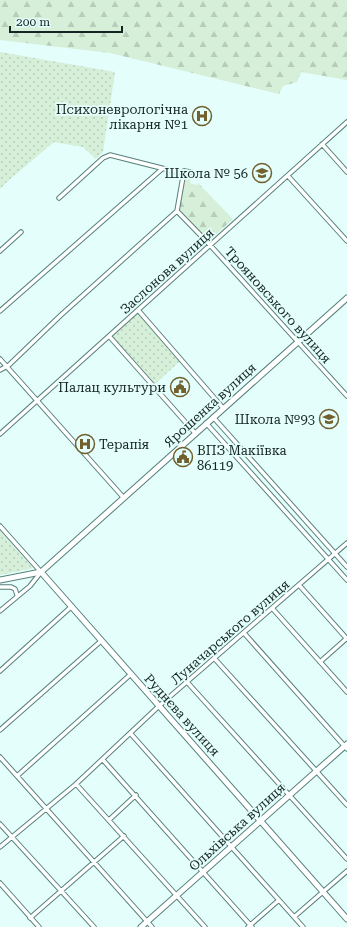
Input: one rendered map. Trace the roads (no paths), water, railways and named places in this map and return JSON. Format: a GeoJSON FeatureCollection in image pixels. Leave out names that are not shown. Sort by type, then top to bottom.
{"type":"FeatureCollection","features":[{"type":"Feature","properties":{"kind":"street","name":"Заслонова вулиця"},"geometry":{"type":"LineString","coordinates":[[0,434],[347,122]]}},
{"type":"Feature","properties":{"kind":"street"},"geometry":{"type":"LineString","coordinates":[[322,144],[347,172]]}},
{"type":"Feature","properties":{"kind":"street"},"geometry":{"type":"LineString","coordinates":[[59,198],[103,158],[110,155],[181,173],[184,171],[191,172]]}},
{"type":"Feature","properties":{"kind":"street"},"geometry":{"type":"LineString","coordinates":[[0,311],[162,169]]}},
{"type":"Feature","properties":{"kind":"street"},"geometry":{"type":"LineString","coordinates":[[0,370],[6,365],[9,365],[61,315],[177,211],[184,171]]}},
{"type":"Feature","properties":{"kind":"street"},"geometry":{"type":"LineString","coordinates":[[288,176],[347,241]]}},
{"type":"Feature","properties":{"kind":"street","name":"Трояновського вулиця"},"geometry":{"type":"LineString","coordinates":[[177,211],[210,245],[347,396]]}},
{"type":"Feature","properties":{"kind":"street"},"geometry":{"type":"LineString","coordinates":[[0,251],[21,232]]}},
{"type":"Feature","properties":{"kind":"street","name":"Ярошенка вулиця"},"geometry":{"type":"LineString","coordinates":[[0,611],[36,581],[41,572],[123,497],[347,298]]}},
{"type":"Feature","properties":{"kind":"street"},"geometry":{"type":"LineString","coordinates":[[138,310],[223,408]]}},
{"type":"Feature","properties":{"kind":"street"},"geometry":{"type":"LineString","coordinates":[[109,336],[195,433]]}},
{"type":"Feature","properties":{"kind":"street"},"geometry":{"type":"LineString","coordinates":[[0,359],[123,497]]}},
{"type":"Feature","properties":{"kind":"street"},"geometry":{"type":"LineString","coordinates":[[213,417],[324,538],[335,554],[347,567]]}},
{"type":"Feature","properties":{"kind":"street"},"geometry":{"type":"LineString","coordinates":[[206,423],[347,580]]}},
{"type":"Feature","properties":{"kind":"street","name":"Руднєва вулиця"},"geometry":{"type":"LineString","coordinates":[[0,526],[347,919]]}},
{"type":"Feature","properties":{"kind":"street","name":"Луначарського вулиця"},"geometry":{"type":"LineString","coordinates":[[0,847],[76,784],[131,734],[159,706],[347,543]]}},
{"type":"Feature","properties":{"kind":"street"},"geometry":{"type":"LineString","coordinates":[[0,580],[41,572]]}},
{"type":"Feature","properties":{"kind":"street"},"geometry":{"type":"LineString","coordinates":[[299,585],[347,638],[320,662]]}},
{"type":"Feature","properties":{"kind":"street"},"geometry":{"type":"LineString","coordinates":[[0,587],[11,587],[15,589],[17,596]]}},
{"type":"Feature","properties":{"kind":"street"},"geometry":{"type":"LineString","coordinates":[[0,672],[72,606]]}},
{"type":"Feature","properties":{"kind":"street"},"geometry":{"type":"LineString","coordinates":[[272,608],[347,692]]}},
{"type":"Feature","properties":{"kind":"street"},"geometry":{"type":"LineString","coordinates":[[244,633],[346,747]]}},
{"type":"Feature","properties":{"kind":"street"},"geometry":{"type":"LineString","coordinates":[[0,730],[101,640]]}},
{"type":"Feature","properties":{"kind":"street"},"geometry":{"type":"LineString","coordinates":[[214,658],[347,805]]}},
{"type":"Feature","properties":{"kind":"street"},"geometry":{"type":"LineString","coordinates":[[17,776],[131,674]]}},
{"type":"Feature","properties":{"kind":"street"},"geometry":{"type":"LineString","coordinates":[[187,682],[347,859]]}},
{"type":"Feature","properties":{"kind":"street"},"geometry":{"type":"LineString","coordinates":[[131,734],[303,927]]}},
{"type":"Feature","properties":{"kind":"street","name":"Ольхівська вулиця"},"geometry":{"type":"LineString","coordinates":[[141,927],[261,820],[346,747]]}},
{"type":"Feature","properties":{"kind":"street"},"geometry":{"type":"LineString","coordinates":[[0,757],[152,927]]}},
{"type":"Feature","properties":{"kind":"street"},"geometry":{"type":"LineString","coordinates":[[103,760],[204,871],[251,926],[279,900]]}},
{"type":"Feature","properties":{"kind":"street"},"geometry":{"type":"LineString","coordinates":[[76,784],[205,927]]}},
{"type":"Feature","properties":{"kind":"street"},"geometry":{"type":"LineString","coordinates":[[109,820],[136,795]]}},
{"type":"Feature","properties":{"kind":"street"},"geometry":{"type":"LineString","coordinates":[[0,824],[94,927]]}},
{"type":"Feature","properties":{"kind":"street"},"geometry":{"type":"LineString","coordinates":[[30,918],[62,892],[124,836]]}},
{"type":"Feature","properties":{"kind":"street"},"geometry":{"type":"LineString","coordinates":[[294,917],[347,871]]}},
{"type":"Feature","properties":{"kind":"street"},"geometry":{"type":"LineString","coordinates":[[0,882],[39,927]]}},
{"type":"Feature","properties":{"kind":"place","name":"Психоневрологічна лікарня №1"},"geometry":{"type":"Point","coordinates":[202,116]}},
{"type":"Feature","properties":{"kind":"place","name":"Школа № 56"},"geometry":{"type":"Point","coordinates":[262,173]}},
{"type":"Feature","properties":{"kind":"place","name":"Палац культури"},"geometry":{"type":"Point","coordinates":[180,387]}},
{"type":"Feature","properties":{"kind":"place","name":"Школа №93"},"geometry":{"type":"Point","coordinates":[329,419]}},
{"type":"Feature","properties":{"kind":"place","name":"Терапія"},"geometry":{"type":"Point","coordinates":[85,444]}},
{"type":"Feature","properties":{"kind":"place","name":"ВПЗ Макіївка 86119"},"geometry":{"type":"Point","coordinates":[183,457]}}]}
